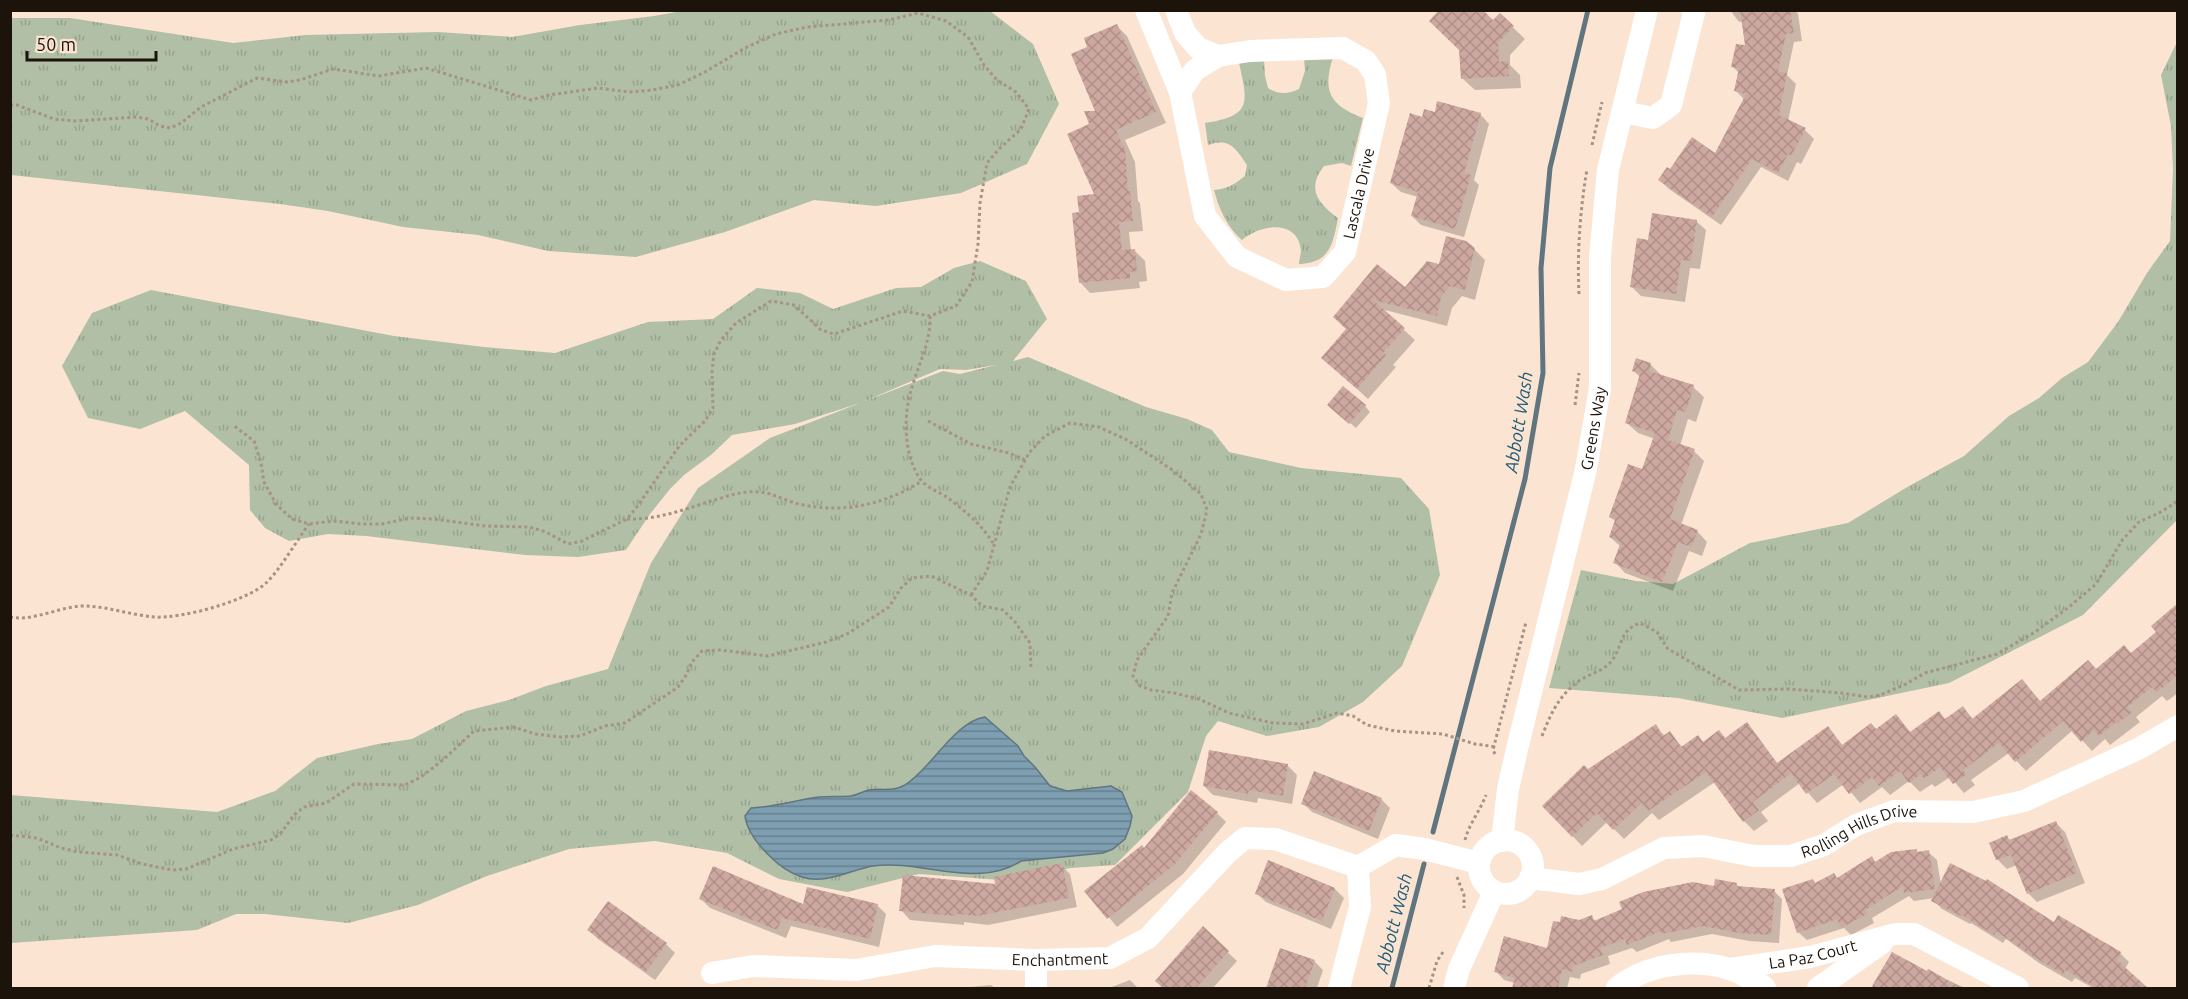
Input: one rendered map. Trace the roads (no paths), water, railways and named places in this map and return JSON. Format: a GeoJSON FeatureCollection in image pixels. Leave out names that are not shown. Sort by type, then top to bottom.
{"type":"FeatureCollection","features":[{"type":"Feature","properties":{"kind":"street","name":"Lascala Drive"},"geometry":{"type":"LineString","coordinates":[[1146,10],[1180,93],[1205,216],[1237,257],[1286,280],[1323,277],[1345,252],[1379,103],[1375,75],[1366,61],[1343,48],[1250,51],[1218,56],[1195,70],[1180,93]]}},
{"type":"Feature","properties":{"kind":"street"},"geometry":{"type":"LineString","coordinates":[[1176,10],[1185,33],[1198,48],[1218,56]]}},
{"type":"Feature","properties":{"kind":"street","name":"Greens Way"},"geometry":{"type":"LineString","coordinates":[[1502,841],[1508,789],[1507,753],[1586,469],[1600,388],[1600,257],[1608,170],[1647,10]]}},
{"type":"Feature","properties":{"kind":"street"},"geometry":{"type":"LineString","coordinates":[[1623,112],[1653,118],[1671,105],[1694,13],[1692,10]]}},
{"type":"Feature","properties":{"kind":"street","name":"Rolling Hills Drive"},"geometry":{"type":"LineString","coordinates":[[1530,878],[1579,884],[1602,879],[1664,848],[1703,846],[1754,856],[1791,856],[1824,844],[1856,825],[1894,812],[1973,812],[2025,801],[2138,749],[2178,726]]}},
{"type":"Feature","properties":{"kind":"street","name":"Enchantment"},"geometry":{"type":"LineString","coordinates":[[712,973],[753,966],[856,970],[935,956],[1036,960],[1110,958],[1148,938],[1228,852],[1245,838],[1275,838],[1358,867]]}},
{"type":"Feature","properties":{"kind":"street"},"geometry":{"type":"LineString","coordinates":[[1502,841],[1517,843],[1529,854],[1532,862],[1530,878],[1519,891],[1512,894],[1494,892],[1482,880],[1479,863],[1487,848],[1502,841]]}},
{"type":"Feature","properties":{"kind":"street"},"geometry":{"type":"LineString","coordinates":[[1340,988],[1360,907],[1358,867],[1396,845],[1424,849],[1479,863]]}},
{"type":"Feature","properties":{"kind":"street"},"geometry":{"type":"LineString","coordinates":[[1454,988],[1459,969],[1494,892]]}},
{"type":"Feature","properties":{"kind":"street","name":"La Paz Court"},"geometry":{"type":"LineString","coordinates":[[1818,988],[1895,934]]}},
{"type":"Feature","properties":{"kind":"street","name":"La Paz Court"},"geometry":{"type":"LineString","coordinates":[[1730,969],[1810,957],[1895,934],[1914,934],[2018,988]]}},
{"type":"Feature","properties":{"kind":"street"},"geometry":{"type":"LineString","coordinates":[[1036,960],[1036,988]]}},
{"type":"Feature","properties":{"kind":"street"},"geometry":{"type":"LineString","coordinates":[[1617,988],[1626,981],[1655,969],[1696,963],[1730,969],[1765,988]]}},
{"type":"Feature","properties":{"kind":"water"},"geometry":{"type":"Polygon","coordinates":[[[985,717],[1018,746],[1050,786],[1067,791],[1111,786],[1122,792],[1132,816],[1125,839],[1113,849],[1103,853],[1021,861],[1004,869],[986,873],[948,872],[891,865],[873,866],[829,878],[811,879],[793,873],[775,861],[758,844],[747,825],[745,816],[751,808],[819,797],[851,796],[869,790],[901,787],[925,768],[963,727],[985,717]]]}},
{"type":"Feature","properties":{"kind":"waterway","name":"Abbott Wash"},"geometry":{"type":"LineString","coordinates":[[1433,832],[1525,479],[1543,373],[1541,268],[1550,168],[1588,10]]}},
{"type":"Feature","properties":{"kind":"waterway","name":"Abbott Wash"},"geometry":{"type":"LineString","coordinates":[[1392,988],[1424,864]]}}]}
